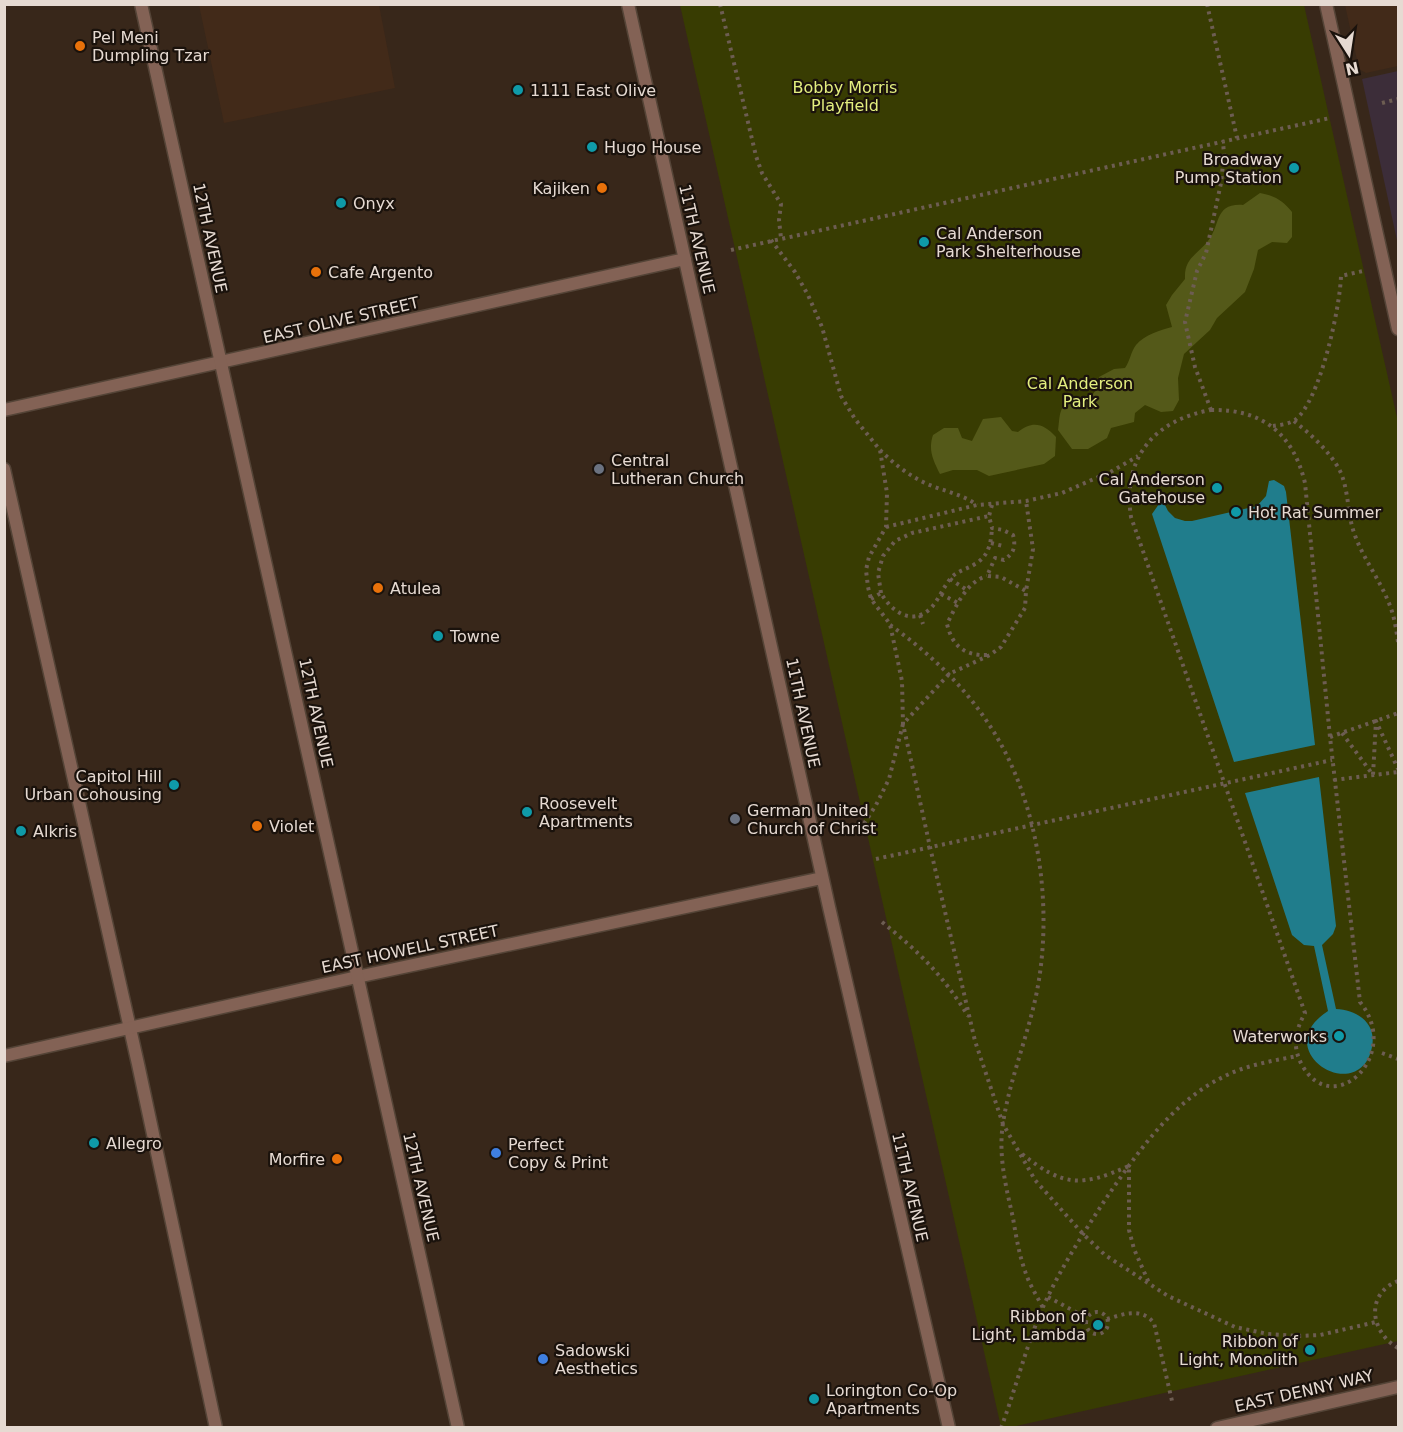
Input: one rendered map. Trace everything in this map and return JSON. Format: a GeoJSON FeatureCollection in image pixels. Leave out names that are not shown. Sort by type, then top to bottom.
{"type":"FeatureCollection","features":[{"type":"Feature","properties":{"kind":"street","name":"12TH AVENUE"},"geometry":{"type":"LineString","coordinates":[[141,4],[458,1428]]}},
{"type":"Feature","properties":{"kind":"street","name":"11TH AVENUE"},"geometry":{"type":"LineString","coordinates":[[628,4],[822,878],[949,1428]]}},
{"type":"Feature","properties":{"kind":"street"},"geometry":{"type":"LineString","coordinates":[[1326,4],[1398,329]]}},
{"type":"Feature","properties":{"kind":"street","name":"EAST OLIVE STREET"},"geometry":{"type":"LineString","coordinates":[[4,410],[685,259]]}},
{"type":"Feature","properties":{"kind":"street"},"geometry":{"type":"LineString","coordinates":[[4,469],[130,1028],[216,1428]]}},
{"type":"Feature","properties":{"kind":"street","name":"EAST HOWELL STREET"},"geometry":{"type":"LineString","coordinates":[[4,1056],[357,977],[822,878]]}},
{"type":"Feature","properties":{"kind":"street","name":"EAST DENNY WAY"},"geometry":{"type":"LineString","coordinates":[[1217,1428],[1398,1387]]}},
{"type":"Feature","properties":{"kind":"path"},"geometry":{"type":"LineString","coordinates":[[720,4],[756,156],[762,173],[781,204],[779,220],[781,238]]}},
{"type":"Feature","properties":{"kind":"path"},"geometry":{"type":"LineString","coordinates":[[1207,4],[1237,138]]}},
{"type":"Feature","properties":{"kind":"path"},"geometry":{"type":"LineString","coordinates":[[1382,103],[1398,99]]}},
{"type":"Feature","properties":{"kind":"path"},"geometry":{"type":"LineString","coordinates":[[730,250],[1332,117]]}},
{"type":"Feature","properties":{"kind":"path"},"geometry":{"type":"LineString","coordinates":[[1211,410],[1195,367],[1185,322],[1197,272],[1206,253],[1221,183],[1223,141]]}},
{"type":"Feature","properties":{"kind":"path"},"geometry":{"type":"LineString","coordinates":[[771,240],[795,272],[808,295],[822,327],[841,396],[879,450],[903,471],[924,482],[967,497],[977,505]]}},
{"type":"Feature","properties":{"kind":"path"},"geometry":{"type":"LineString","coordinates":[[1272,426],[1294,421],[1306,408],[1322,367],[1336,319],[1341,276],[1373,269]]}},
{"type":"Feature","properties":{"kind":"path"},"geometry":{"type":"LineString","coordinates":[[1360,1082],[1345,1086],[1330,1086],[1316,1080],[1305,1070],[1297,1056],[1295,1042],[1297,1027],[1305,1013],[1131,517],[1129,486],[1138,456],[1161,429],[1176,419],[1193,413],[1227,410],[1244,413],[1272,426],[1292,446],[1301,463],[1305,483],[1332,760],[1360,1002],[1373,1012]]}},
{"type":"Feature","properties":{"kind":"path"},"geometry":{"type":"LineString","coordinates":[[1294,421],[1314,437],[1337,464],[1342,476],[1352,528],[1388,600],[1398,642]]}},
{"type":"Feature","properties":{"kind":"path"},"geometry":{"type":"LineString","coordinates":[[879,450],[888,493],[886,527],[874,546],[868,564],[868,587],[871,599],[890,624],[949,674],[987,722],[1023,794],[1032,825],[1043,893],[1037,989],[1003,1124],[1001,1145],[1003,1169],[1020,1256],[1025,1273],[1043,1308]]}},
{"type":"Feature","properties":{"kind":"path"},"geometry":{"type":"LineString","coordinates":[[886,527],[977,505],[1026,501],[1062,493],[1088,483],[1138,456]]}},
{"type":"Feature","properties":{"kind":"path"},"geometry":{"type":"LineString","coordinates":[[860,830],[876,806],[889,778],[903,724],[949,674],[990,655],[1001,647],[1025,608],[1033,549],[1026,501]]}},
{"type":"Feature","properties":{"kind":"path"},"geometry":{"type":"LineString","coordinates":[[989,516],[912,533],[895,541],[883,556],[878,573],[881,593],[891,609],[909,616],[920,615],[930,609],[958,571],[976,564],[987,553],[992,543],[989,516],[992,505]]}},
{"type":"Feature","properties":{"kind":"path"},"geometry":{"type":"LineString","coordinates":[[987,576],[995,558],[1004,560],[1012,555],[1016,545],[1013,536],[1003,530],[992,528]]}},
{"type":"Feature","properties":{"kind":"path"},"geometry":{"type":"LineString","coordinates":[[992,543],[1002,546]]}},
{"type":"Feature","properties":{"kind":"path"},"geometry":{"type":"LineString","coordinates":[[990,655],[967,653],[956,646],[946,624],[967,590],[978,578],[1001,577],[1026,591]]}},
{"type":"Feature","properties":{"kind":"path"},"geometry":{"type":"LineString","coordinates":[[950,579],[967,590]]}},
{"type":"Feature","properties":{"kind":"path"},"geometry":{"type":"LineString","coordinates":[[871,599],[881,593]]}},
{"type":"Feature","properties":{"kind":"path"},"geometry":{"type":"LineString","coordinates":[[941,594],[958,603]]}},
{"type":"Feature","properties":{"kind":"path"},"geometry":{"type":"LineString","coordinates":[[920,615],[923,624]]}},
{"type":"Feature","properties":{"kind":"path"},"geometry":{"type":"LineString","coordinates":[[890,624],[902,681],[903,724],[978,1052],[1003,1124],[1035,1180],[1105,1255],[1168,1296],[1235,1327],[1268,1334],[1298,1336],[1320,1335],[1376,1322]]}},
{"type":"Feature","properties":{"kind":"path"},"geometry":{"type":"LineString","coordinates":[[1330,737],[1398,713]]}},
{"type":"Feature","properties":{"kind":"path"},"geometry":{"type":"LineString","coordinates":[[1335,780],[1398,771],[1376,721]]}},
{"type":"Feature","properties":{"kind":"path"},"geometry":{"type":"LineString","coordinates":[[1372,775],[1376,721]]}},
{"type":"Feature","properties":{"kind":"path"},"geometry":{"type":"LineString","coordinates":[[1342,733],[1372,775]]}},
{"type":"Feature","properties":{"kind":"path"},"geometry":{"type":"LineString","coordinates":[[876,859],[1332,760]]}},
{"type":"Feature","properties":{"kind":"path"},"geometry":{"type":"LineString","coordinates":[[882,922],[931,964],[952,989],[970,1019]]}},
{"type":"Feature","properties":{"kind":"path"},"geometry":{"type":"LineString","coordinates":[[1380,1061],[1384,1044]]}},
{"type":"Feature","properties":{"kind":"path"},"geometry":{"type":"LineString","coordinates":[[1382,1053],[1398,1059]]}},
{"type":"Feature","properties":{"kind":"path"},"geometry":{"type":"LineString","coordinates":[[1000,1428],[1048,1297],[1083,1234],[1129,1166],[1171,1116],[1193,1095],[1222,1077],[1250,1066],[1297,1056]]}},
{"type":"Feature","properties":{"kind":"path"},"geometry":{"type":"LineString","coordinates":[[1021,1153],[1058,1178],[1076,1181],[1105,1176],[1129,1166]]}},
{"type":"Feature","properties":{"kind":"path"},"geometry":{"type":"LineString","coordinates":[[1129,1166],[1128,1230],[1149,1284]]}},
{"type":"Feature","properties":{"kind":"path"},"geometry":{"type":"LineString","coordinates":[[1398,1281],[1382,1292],[1376,1304],[1376,1322],[1383,1336],[1398,1348]]}},
{"type":"Feature","properties":{"kind":"path"},"geometry":{"type":"LineString","coordinates":[[1048,1297],[1087,1318]]}},
{"type":"Feature","properties":{"kind":"path"},"geometry":{"type":"LineString","coordinates":[[1098,1312],[1107,1319],[1106,1330],[1096,1335],[1087,1330],[1085,1326],[1090,1314],[1098,1312]]}},
{"type":"Feature","properties":{"kind":"path"},"geometry":{"type":"LineString","coordinates":[[1107,1319],[1131,1312],[1140,1312],[1154,1323],[1172,1401]]}},
{"type":"Feature","properties":{"kind":"shaded area"},"geometry":{"type":"Polygon","coordinates":[[[199,5],[379,5],[395,88],[224,123],[199,5]]]}},
{"type":"Feature","properties":{"kind":"shaded area"},"geometry":{"type":"Polygon","coordinates":[[[1345,5],[1398,5],[1398,66],[1366,73],[1359,69],[1345,5]]]}},
{"type":"Feature","properties":{"kind":"shaded area"},"geometry":{"type":"Polygon","coordinates":[[[1398,71],[1398,245],[1362,79],[1398,71]]]}},
{"type":"Feature","properties":{"kind":"green space","name":"Cal Anderson Park"},"geometry":{"type":"Polygon","coordinates":[[[680,5],[1304,5],[1398,422],[1398,1341],[1012,1427],[1001,1427],[680,5]]]}},
{"type":"Feature","properties":{"kind":"green space"},"geometry":{"type":"Polygon","coordinates":[[[1260,193],[1278,199],[1292,212],[1292,237],[1287,243],[1272,242],[1258,250],[1245,292],[1184,354],[1178,378],[1179,400],[1173,411],[1161,412],[1145,405],[1135,413],[1134,422],[1111,428],[1107,438],[1088,449],[1072,449],[1058,430],[1060,413],[1066,404],[1071,400],[1093,394],[1099,377],[1114,369],[1125,368],[1134,347],[1143,338],[1172,327],[1166,305],[1185,279],[1186,266],[1208,241],[1223,211],[1234,205],[1243,205],[1260,193]]]}},
{"type":"Feature","properties":{"kind":"green space"},"geometry":{"type":"Polygon","coordinates":[[[1001,417],[1012,431],[1018,432],[1033,425],[1047,429],[1056,437],[1055,456],[1044,464],[989,476],[977,470],[953,470],[940,474],[932,455],[933,435],[944,428],[958,428],[962,438],[972,441],[983,419],[1001,417]]]}},
{"type":"Feature","properties":{"kind":"water"},"geometry":{"type":"Polygon","coordinates":[[[1274,480],[1284,486],[1286,492],[1315,745],[1234,762],[1152,514],[1159,504],[1164,503],[1175,518],[1185,521],[1257,506],[1266,496],[1269,481],[1274,480]]]}},
{"type":"Feature","properties":{"kind":"water"},"geometry":{"type":"Polygon","coordinates":[[[1319,777],[1336,926],[1333,934],[1322,945],[1336,1009],[1351,1012],[1363,1019],[1368,1024],[1373,1038],[1372,1047],[1364,1065],[1351,1073],[1336,1073],[1322,1067],[1312,1056],[1307,1042],[1312,1027],[1328,1011],[1314,946],[1304,945],[1292,935],[1245,793],[1319,777]]]}},
{"type":"Feature","properties":{"kind":"place","name":"Pel Meni Dumpling Tzar"},"geometry":{"type":"Point","coordinates":[80,46]}},
{"type":"Feature","properties":{"kind":"place","name":"1111 East Olive"},"geometry":{"type":"Point","coordinates":[518,90]}},
{"type":"Feature","properties":{"kind":"place","name":"Hugo House"},"geometry":{"type":"Point","coordinates":[592,147]}},
{"type":"Feature","properties":{"kind":"place","name":"Broadway Pump Station"},"geometry":{"type":"Point","coordinates":[1294,168]}},
{"type":"Feature","properties":{"kind":"place","name":"Kajiken"},"geometry":{"type":"Point","coordinates":[602,188]}},
{"type":"Feature","properties":{"kind":"place","name":"Onyx"},"geometry":{"type":"Point","coordinates":[341,203]}},
{"type":"Feature","properties":{"kind":"place","name":"Cal Anderson Park Shelterhouse"},"geometry":{"type":"Point","coordinates":[924,242]}},
{"type":"Feature","properties":{"kind":"place","name":"Cafe Argento"},"geometry":{"type":"Point","coordinates":[316,272]}},
{"type":"Feature","properties":{"kind":"place","name":"Central Lutheran Church"},"geometry":{"type":"Point","coordinates":[599,469]}},
{"type":"Feature","properties":{"kind":"place","name":"Cal Anderson Gatehouse"},"geometry":{"type":"Point","coordinates":[1217,488]}},
{"type":"Feature","properties":{"kind":"place","name":"Hot Rat Summer"},"geometry":{"type":"Point","coordinates":[1236,512]}},
{"type":"Feature","properties":{"kind":"place","name":"Atulea"},"geometry":{"type":"Point","coordinates":[378,588]}},
{"type":"Feature","properties":{"kind":"place","name":"Towne"},"geometry":{"type":"Point","coordinates":[438,636]}},
{"type":"Feature","properties":{"kind":"place","name":"Capitol Hill Urban Cohousing"},"geometry":{"type":"Point","coordinates":[174,785]}},
{"type":"Feature","properties":{"kind":"place","name":"Roosevelt Apartments"},"geometry":{"type":"Point","coordinates":[527,812]}},
{"type":"Feature","properties":{"kind":"place","name":"German United Church of Christ"},"geometry":{"type":"Point","coordinates":[735,819]}},
{"type":"Feature","properties":{"kind":"place","name":"Violet"},"geometry":{"type":"Point","coordinates":[257,826]}},
{"type":"Feature","properties":{"kind":"place","name":"Alkris"},"geometry":{"type":"Point","coordinates":[21,831]}},
{"type":"Feature","properties":{"kind":"place","name":"Waterworks"},"geometry":{"type":"Point","coordinates":[1339,1036]}},
{"type":"Feature","properties":{"kind":"place","name":"Allegro"},"geometry":{"type":"Point","coordinates":[94,1143]}},
{"type":"Feature","properties":{"kind":"place","name":"Perfect Copy & Print"},"geometry":{"type":"Point","coordinates":[496,1153]}},
{"type":"Feature","properties":{"kind":"place","name":"Morfire"},"geometry":{"type":"Point","coordinates":[337,1159]}},
{"type":"Feature","properties":{"kind":"place","name":"Ribbon of Light, Lambda"},"geometry":{"type":"Point","coordinates":[1098,1325]}},
{"type":"Feature","properties":{"kind":"place","name":"Ribbon of Light, Monolith"},"geometry":{"type":"Point","coordinates":[1310,1350]}},
{"type":"Feature","properties":{"kind":"place","name":"Sadowski Aesthetics"},"geometry":{"type":"Point","coordinates":[543,1359]}},
{"type":"Feature","properties":{"kind":"place","name":"Lorington Co-Op Apartments"},"geometry":{"type":"Point","coordinates":[814,1399]}},
{"type":"Feature","properties":{"kind":"park label","name":"Bobby Morris Playfield"},"geometry":{"type":"Point","coordinates":[845,96]}}]}
